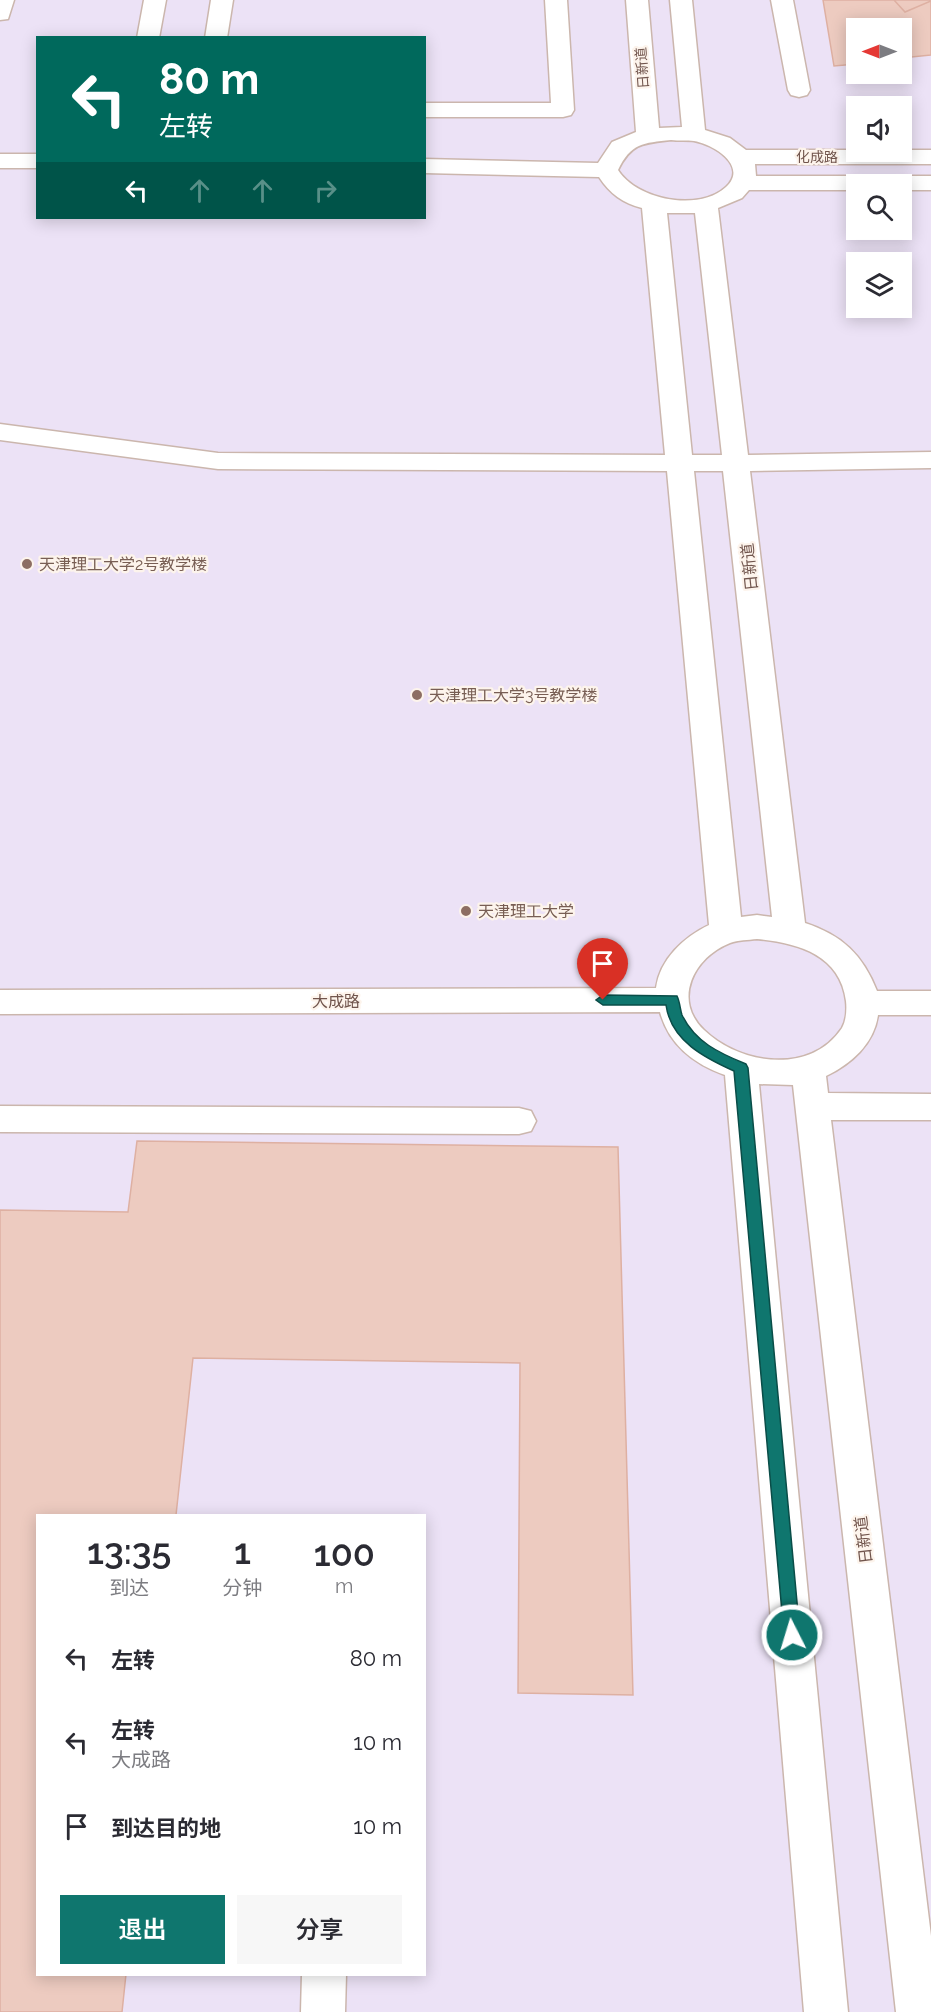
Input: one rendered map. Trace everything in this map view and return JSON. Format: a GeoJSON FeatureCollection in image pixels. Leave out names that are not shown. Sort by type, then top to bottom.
{"type":"FeatureCollection","features":[{"type":"Feature","properties":{"kind":"street"},"geometry":{"type":"LineString","coordinates":[[0,14],[3,0]]}},
{"type":"Feature","properties":{"kind":"street"},"geometry":{"type":"LineString","coordinates":[[148,36],[154,0]]}},
{"type":"Feature","properties":{"kind":"street"},"geometry":{"type":"LineString","coordinates":[[216,36],[222,0]]}},
{"type":"Feature","properties":{"kind":"street"},"geometry":{"type":"LineString","coordinates":[[426,110],[563,110],[556,0]]}},
{"type":"Feature","properties":{"kind":"street","name":"日新道"},"geometry":{"type":"LineString","coordinates":[[637,0],[648,136]]}},
{"type":"Feature","properties":{"kind":"street"},"geometry":{"type":"LineString","coordinates":[[681,0],[694,134]]}},
{"type":"Feature","properties":{"kind":"street"},"geometry":{"type":"LineString","coordinates":[[782,0],[799,90]]}},
{"type":"Feature","properties":{"kind":"street"},"geometry":{"type":"LineString","coordinates":[[694,134],[732,150],[739,157],[746,172],[742,183],[732,194],[706,204],[675,207],[635,198],[619,189],[606,170],[615,152],[628,142],[648,136],[694,134]]}},
{"type":"Feature","properties":{"kind":"street","name":"化成路"},"geometry":{"type":"LineString","coordinates":[[739,157],[931,157]]}},
{"type":"Feature","properties":{"kind":"street"},"geometry":{"type":"LineString","coordinates":[[0,160],[36,160]]}},
{"type":"Feature","properties":{"kind":"street"},"geometry":{"type":"LineString","coordinates":[[426,166],[606,170]]}},
{"type":"Feature","properties":{"kind":"street","name":"化成路"},"geometry":{"type":"LineString","coordinates":[[742,183],[931,183]]}},
{"type":"Feature","properties":{"kind":"street"},"geometry":{"type":"LineString","coordinates":[[654,204],[726,932]]}},
{"type":"Feature","properties":{"kind":"street","name":"日新道"},"geometry":{"type":"LineString","coordinates":[[706,204],[790,930]]}},
{"type":"Feature","properties":{"kind":"street"},"geometry":{"type":"LineString","coordinates":[[0,432],[218,461],[737,463],[931,460]]}},
{"type":"Feature","properties":{"kind":"street"},"geometry":{"type":"LineString","coordinates":[[757,927],[790,930],[820,941],[844,960],[859,980],[864,1003],[861,1026],[848,1046],[826,1061],[808,1068],[769,1073],[741,1068],[710,1055],[688,1037],[674,1013],[671,988],[680,964],[699,945],[726,932],[757,927]]}},
{"type":"Feature","properties":{"kind":"street","name":"大成路"},"geometry":{"type":"LineString","coordinates":[[0,1002],[673,1000]]}},
{"type":"Feature","properties":{"kind":"street"},"geometry":{"type":"LineString","coordinates":[[864,1003],[931,1003]]}},
{"type":"Feature","properties":{"kind":"street"},"geometry":{"type":"LineString","coordinates":[[741,1068],[826,2012]]}},
{"type":"Feature","properties":{"kind":"street","name":"日新道"},"geometry":{"type":"LineString","coordinates":[[808,1068],[918,2012]]}},
{"type":"Feature","properties":{"kind":"street"},"geometry":{"type":"LineString","coordinates":[[812,1106],[931,1107]]}},
{"type":"Feature","properties":{"kind":"street"},"geometry":{"type":"LineString","coordinates":[[0,1119],[519,1121]]}},
{"type":"Feature","properties":{"kind":"street"},"geometry":{"type":"LineString","coordinates":[[322,2012],[324,1976]]}},
{"type":"Feature","properties":{"kind":"shaded area","name":"天津理工大学"},"geometry":{"type":"Polygon","coordinates":[[[0,0],[931,0],[931,2012],[0,2012],[0,0]]]}},
{"type":"Feature","properties":{"kind":"building"},"geometry":{"type":"Polygon","coordinates":[[[823,0],[931,0],[931,55],[912,57],[912,18],[846,18],[846,65],[834,66],[823,0]]]}},
{"type":"Feature","properties":{"kind":"building"},"geometry":{"type":"Polygon","coordinates":[[[894,0],[931,0],[931,1],[905,12],[894,0]]]}},
{"type":"Feature","properties":{"kind":"building"},"geometry":{"type":"Polygon","coordinates":[[[137,1141],[618,1147],[633,1695],[518,1693],[520,1363],[193,1358],[176,1514],[36,1514],[36,1976],[126,1976],[122,2012],[0,2012],[0,1210],[128,1212],[137,1141]]]}},
{"type":"Feature","properties":{"kind":"place","name":"天津理工大学2号教学楼"},"geometry":{"type":"Point","coordinates":[27,564]}},
{"type":"Feature","properties":{"kind":"place","name":"天津理工大学3号教学楼"},"geometry":{"type":"Point","coordinates":[417,695]}},
{"type":"Feature","properties":{"kind":"place","name":"天津理工大学"},"geometry":{"type":"Point","coordinates":[466,911]}},
{"type":"Feature","properties":{"kind":"route"},"geometry":{"type":"LineString","coordinates":[[603,1000],[673,1000],[674,1013],[688,1037],[710,1055],[741,1068],[792,1635]]}}]}
